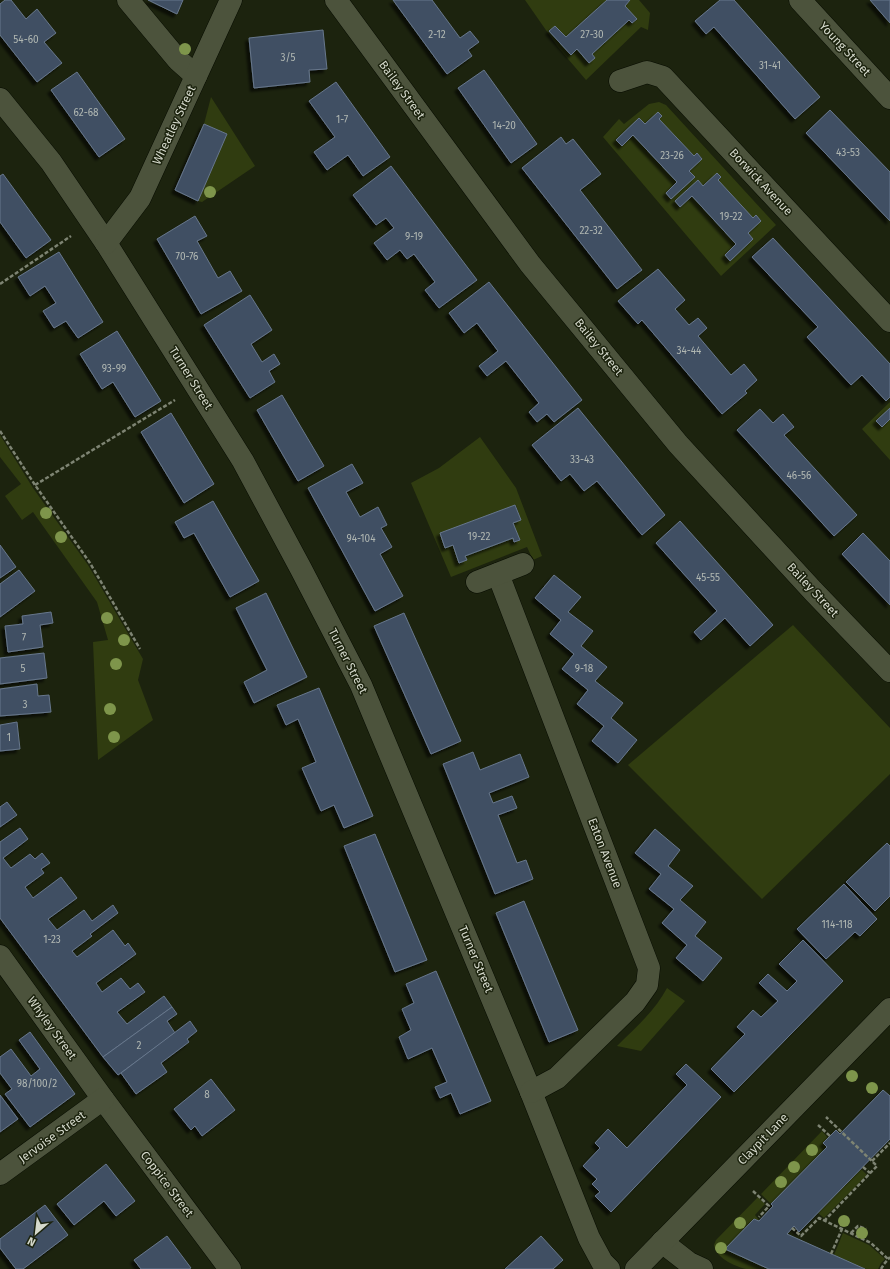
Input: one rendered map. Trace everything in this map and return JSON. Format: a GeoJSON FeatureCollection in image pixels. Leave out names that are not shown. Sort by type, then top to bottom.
{"type":"FeatureCollection","features":[{"type":"Feature","properties":{"kind":"street"},"geometry":{"type":"LineString","coordinates":[[128,0],[178,60],[196,76]]}},
{"type":"Feature","properties":{"kind":"street","name":"Wheatley Street"},"geometry":{"type":"LineString","coordinates":[[106,243],[140,198],[231,0]]}},
{"type":"Feature","properties":{"kind":"street","name":"Bailey Street"},"geometry":{"type":"LineString","coordinates":[[336,0],[530,264],[673,438],[813,591],[890,671]]}},
{"type":"Feature","properties":{"kind":"street","name":"Young Street"},"geometry":{"type":"LineString","coordinates":[[800,0],[890,98]]}},
{"type":"Feature","properties":{"kind":"street","name":"Borwick Avenue"},"geometry":{"type":"LineString","coordinates":[[620,81],[647,72],[663,77],[890,321]]}},
{"type":"Feature","properties":{"kind":"street","name":"Turner Street"},"geometry":{"type":"LineString","coordinates":[[0,100],[51,162],[106,243],[243,461],[361,685],[531,1092],[589,1238],[602,1262],[609,1269]]}},
{"type":"Feature","properties":{"kind":"street"},"geometry":{"type":"LineString","coordinates":[[477,582],[523,564]]}},
{"type":"Feature","properties":{"kind":"street","name":"Eaton Avenue"},"geometry":{"type":"LineString","coordinates":[[498,574],[649,968],[647,985],[635,1002],[557,1078],[531,1092]]}},
{"type":"Feature","properties":{"kind":"street","name":"Whyley Street"},"geometry":{"type":"LineString","coordinates":[[0,956],[103,1099]]}},
{"type":"Feature","properties":{"kind":"street","name":"Claypit Lane"},"geometry":{"type":"LineString","coordinates":[[636,1269],[890,1009]]}},
{"type":"Feature","properties":{"kind":"street","name":"Jervoise Street"},"geometry":{"type":"LineString","coordinates":[[0,1174],[103,1099]]}},
{"type":"Feature","properties":{"kind":"street","name":"Coppice Street"},"geometry":{"type":"LineString","coordinates":[[103,1099],[230,1269]]}},
{"type":"Feature","properties":{"kind":"street"},"geometry":{"type":"LineString","coordinates":[[662,1242],[689,1263],[702,1269]]}},
{"type":"Feature","properties":{"kind":"path"},"geometry":{"type":"LineString","coordinates":[[0,284],[72,235]]}},
{"type":"Feature","properties":{"kind":"path"},"geometry":{"type":"LineString","coordinates":[[35,485],[176,399]]}},
{"type":"Feature","properties":{"kind":"path"},"geometry":{"type":"LineString","coordinates":[[0,431],[35,485],[90,563],[140,649]]}},
{"type":"Feature","properties":{"kind":"path"},"geometry":{"type":"LineString","coordinates":[[824,1221],[877,1166],[826,1117]]}},
{"type":"Feature","properties":{"kind":"path"},"geometry":{"type":"LineString","coordinates":[[818,1125],[830,1136]]}},
{"type":"Feature","properties":{"kind":"path"},"geometry":{"type":"LineString","coordinates":[[872,1161],[890,1143]]}},
{"type":"Feature","properties":{"kind":"path"},"geometry":{"type":"LineString","coordinates":[[863,1167],[870,1174]]}},
{"type":"Feature","properties":{"kind":"path"},"geometry":{"type":"LineString","coordinates":[[754,1191],[769,1206],[759,1217]]}},
{"type":"Feature","properties":{"kind":"path"},"geometry":{"type":"LineString","coordinates":[[792,1228],[801,1236],[818,1218],[851,1233],[871,1243],[889,1258],[882,1269]]}},
{"type":"Feature","properties":{"kind":"path"},"geometry":{"type":"LineString","coordinates":[[851,1233],[858,1226],[866,1229]]}},
{"type":"Feature","properties":{"kind":"path"},"geometry":{"type":"LineString","coordinates":[[831,1254],[842,1229]]}},
{"type":"Feature","properties":{"kind":"green space"},"geometry":{"type":"Polygon","coordinates":[[[525,0],[607,0],[566,37],[555,26],[550,31],[570,54],[577,49],[589,63],[594,58],[592,54],[629,20],[633,23],[637,20],[625,6],[630,0],[639,0],[650,13],[648,30],[641,27],[586,80],[557,46],[525,0]]]}},
{"type":"Feature","properties":{"kind":"green space"},"geometry":{"type":"Polygon","coordinates":[[[211,97],[255,166],[202,202],[198,201],[227,134],[204,124],[211,97]]]}},
{"type":"Feature","properties":{"kind":"green space"},"geometry":{"type":"Polygon","coordinates":[[[659,102],[666,105],[776,225],[721,276],[603,137],[619,119],[624,124],[649,104],[659,102]],[[658,112],[645,124],[639,118],[616,140],[622,145],[633,135],[677,182],[672,198],[695,177],[689,171],[702,158],[697,153],[694,156],[659,119],[662,116],[658,112]],[[717,173],[703,186],[698,180],[675,201],[680,207],[692,196],[736,244],[725,255],[730,260],[753,239],[748,233],[761,220],[756,215],[753,218],[718,180],[721,177],[717,173]]]}},
{"type":"Feature","properties":{"kind":"green space"},"geometry":{"type":"Polygon","coordinates":[[[890,402],[890,408],[882,427],[890,419],[890,460],[862,429],[890,402]]]}},
{"type":"Feature","properties":{"kind":"green space"},"geometry":{"type":"Polygon","coordinates":[[[0,435],[33,488],[88,565],[143,659],[138,680],[153,720],[98,760],[93,642],[108,640],[97,602],[33,512],[22,520],[5,496],[21,484],[0,457],[0,435]]]}},
{"type":"Feature","properties":{"kind":"green space"},"geometry":{"type":"Polygon","coordinates":[[[480,437],[516,488],[542,556],[533,560],[527,547],[451,577],[411,483],[439,468],[480,437]],[[516,505],[440,533],[445,548],[453,545],[459,562],[465,556],[513,538],[514,542],[520,540],[513,523],[521,520],[516,505]]]}},
{"type":"Feature","properties":{"kind":"green space"},"geometry":{"type":"Polygon","coordinates":[[[793,625],[890,728],[890,774],[762,899],[628,765],[793,625]]]}},
{"type":"Feature","properties":{"kind":"green space"},"geometry":{"type":"Polygon","coordinates":[[[667,988],[685,1001],[641,1051],[617,1046],[651,1012],[667,988]]]}},
{"type":"Feature","properties":{"kind":"green space"},"geometry":{"type":"Polygon","coordinates":[[[822,1131],[828,1138],[823,1143],[827,1147],[771,1204],[761,1194],[822,1131]]]}},
{"type":"Feature","properties":{"kind":"green space"},"geometry":{"type":"Polygon","coordinates":[[[861,1169],[867,1175],[824,1218],[818,1213],[861,1169]]]}},
{"type":"Feature","properties":{"kind":"green space"},"geometry":{"type":"Polygon","coordinates":[[[758,1197],[765,1204],[755,1215],[759,1220],[753,1219],[726,1249],[769,1269],[746,1269],[731,1264],[722,1258],[715,1250],[714,1245],[716,1240],[758,1197]]]}},
{"type":"Feature","properties":{"kind":"green space"},"geometry":{"type":"Polygon","coordinates":[[[843,1233],[869,1245],[885,1259],[878,1269],[865,1269],[834,1255],[843,1233]]]}},
{"type":"Feature","properties":{"kind":"building"},"geometry":{"type":"Polygon","coordinates":[[[5,0],[11,0],[26,19],[37,9],[56,33],[44,42],[62,63],[37,82],[0,35],[0,4],[5,0]]]}},
{"type":"Feature","properties":{"kind":"building"},"geometry":{"type":"Polygon","coordinates":[[[148,0],[183,0],[177,14],[148,0]]]}},
{"type":"Feature","properties":{"kind":"building"},"geometry":{"type":"Polygon","coordinates":[[[393,0],[432,0],[460,38],[470,31],[479,42],[468,50],[472,56],[447,74],[393,0]]]}},
{"type":"Feature","properties":{"kind":"building"},"geometry":{"type":"Polygon","coordinates":[[[607,0],[630,0],[625,6],[637,19],[632,23],[629,20],[592,54],[595,58],[589,63],[577,49],[571,55],[549,31],[555,26],[566,37],[607,0]]]}},
{"type":"Feature","properties":{"kind":"building"},"geometry":{"type":"Polygon","coordinates":[[[720,0],[734,0],[820,97],[795,119],[714,27],[706,34],[695,21],[720,0]]]}},
{"type":"Feature","properties":{"kind":"building"},"geometry":{"type":"Polygon","coordinates":[[[870,0],[890,0],[890,23],[870,0]]]}},
{"type":"Feature","properties":{"kind":"building"},"geometry":{"type":"Polygon","coordinates":[[[323,30],[327,69],[309,70],[310,82],[254,88],[249,38],[323,30]]]}},
{"type":"Feature","properties":{"kind":"building"},"geometry":{"type":"Polygon","coordinates":[[[484,70],[537,144],[511,163],[458,88],[484,70]]]}},
{"type":"Feature","properties":{"kind":"building"},"geometry":{"type":"Polygon","coordinates":[[[77,72],[125,139],[99,157],[51,90],[77,72]]]}},
{"type":"Feature","properties":{"kind":"building"},"geometry":{"type":"Polygon","coordinates":[[[336,82],[390,157],[363,176],[348,155],[327,170],[314,152],[335,137],[309,101],[336,82]]]}},
{"type":"Feature","properties":{"kind":"building"},"geometry":{"type":"Polygon","coordinates":[[[830,110],[890,172],[890,221],[806,133],[830,110]]]}},
{"type":"Feature","properties":{"kind":"building"},"geometry":{"type":"Polygon","coordinates":[[[658,112],[662,116],[659,119],[694,156],[697,153],[702,159],[689,171],[695,177],[671,199],[666,193],[677,182],[633,135],[622,146],[616,140],[639,118],[645,124],[658,112]]]}},
{"type":"Feature","properties":{"kind":"building"},"geometry":{"type":"Polygon","coordinates":[[[204,124],[227,134],[198,201],[175,190],[204,124]]]}},
{"type":"Feature","properties":{"kind":"building"},"geometry":{"type":"Polygon","coordinates":[[[561,137],[566,144],[573,139],[601,174],[580,190],[642,270],[617,289],[522,168],[561,137]]]}},
{"type":"Feature","properties":{"kind":"building"},"geometry":{"type":"Polygon","coordinates":[[[391,166],[477,280],[439,308],[425,290],[435,282],[414,254],[407,259],[400,250],[387,260],[374,243],[394,228],[386,218],[376,225],[353,195],[391,166]]]}},
{"type":"Feature","properties":{"kind":"building"},"geometry":{"type":"Polygon","coordinates":[[[717,173],[721,177],[718,180],[753,218],[756,215],[761,221],[748,233],[753,239],[730,261],[725,255],[736,244],[692,196],[680,207],[675,201],[698,180],[703,186],[717,173]]]}},
{"type":"Feature","properties":{"kind":"building"},"geometry":{"type":"Polygon","coordinates":[[[3,174],[51,240],[26,258],[0,222],[0,176],[3,174]]]}},
{"type":"Feature","properties":{"kind":"building"},"geometry":{"type":"Polygon","coordinates":[[[195,216],[207,236],[197,241],[218,278],[230,271],[242,291],[201,314],[157,239],[195,216]]]}},
{"type":"Feature","properties":{"kind":"building"},"geometry":{"type":"Polygon","coordinates":[[[773,238],[890,364],[890,397],[886,401],[862,375],[851,385],[807,337],[818,327],[752,257],[773,238]]]}},
{"type":"Feature","properties":{"kind":"building"},"geometry":{"type":"Polygon","coordinates":[[[59,252],[103,322],[78,338],[66,321],[54,328],[43,311],[56,303],[45,286],[30,296],[18,277],[59,252]]]}},
{"type":"Feature","properties":{"kind":"building"},"geometry":{"type":"Polygon","coordinates":[[[658,269],[685,300],[675,309],[689,325],[698,318],[707,328],[698,336],[731,375],[744,364],[757,380],[745,391],[747,393],[722,414],[642,320],[638,324],[618,301],[658,269]]]}},
{"type":"Feature","properties":{"kind":"building"},"geometry":{"type":"Polygon","coordinates":[[[489,282],[582,400],[554,422],[547,414],[537,422],[529,412],[539,403],[506,361],[487,376],[479,366],[498,351],[477,323],[464,333],[449,313],[489,282]]]}},
{"type":"Feature","properties":{"kind":"building"},"geometry":{"type":"Polygon","coordinates":[[[250,295],[272,330],[251,344],[262,362],[274,354],[280,364],[269,371],[275,382],[250,398],[204,325],[250,295]]]}},
{"type":"Feature","properties":{"kind":"building"},"geometry":{"type":"Polygon","coordinates":[[[117,331],[161,401],[135,417],[113,382],[102,389],[80,354],[117,331]]]}},
{"type":"Feature","properties":{"kind":"building"},"geometry":{"type":"Polygon","coordinates":[[[282,395],[324,466],[298,481],[257,410],[282,395]]]}},
{"type":"Feature","properties":{"kind":"building"},"geometry":{"type":"Polygon","coordinates":[[[578,408],[665,515],[642,535],[597,481],[584,491],[570,474],[561,481],[532,445],[578,408]]]}},
{"type":"Feature","properties":{"kind":"building"},"geometry":{"type":"Polygon","coordinates":[[[890,408],[890,419],[882,427],[876,421],[890,408]]]}},
{"type":"Feature","properties":{"kind":"building"},"geometry":{"type":"Polygon","coordinates":[[[760,409],[773,423],[783,414],[794,427],[784,435],[857,515],[834,536],[737,430],[760,409]]]}},
{"type":"Feature","properties":{"kind":"building"},"geometry":{"type":"Polygon","coordinates":[[[171,413],[214,484],[184,503],[141,432],[171,413]]]}},
{"type":"Feature","properties":{"kind":"building"},"geometry":{"type":"Polygon","coordinates":[[[352,464],[363,483],[346,492],[360,517],[378,507],[387,525],[381,528],[392,547],[380,554],[403,596],[375,611],[308,488],[352,464]]]}},
{"type":"Feature","properties":{"kind":"building"},"geometry":{"type":"Polygon","coordinates":[[[213,501],[259,581],[230,597],[194,533],[184,538],[175,522],[213,501]]]}},
{"type":"Feature","properties":{"kind":"building"},"geometry":{"type":"Polygon","coordinates":[[[515,505],[521,520],[513,523],[520,540],[514,542],[513,538],[465,556],[467,560],[459,563],[453,545],[445,548],[440,533],[515,505]]]}},
{"type":"Feature","properties":{"kind":"building"},"geometry":{"type":"Polygon","coordinates":[[[680,521],[773,625],[750,646],[725,618],[701,640],[694,632],[717,611],[656,543],[680,521]]]}},
{"type":"Feature","properties":{"kind":"building"},"geometry":{"type":"Polygon","coordinates":[[[863,533],[890,561],[890,605],[842,554],[863,533]]]}},
{"type":"Feature","properties":{"kind":"building"},"geometry":{"type":"Polygon","coordinates":[[[0,545],[16,567],[0,578],[0,545]]]}},
{"type":"Feature","properties":{"kind":"building"},"geometry":{"type":"Polygon","coordinates":[[[19,570],[35,591],[0,617],[0,584],[19,570]]]}},
{"type":"Feature","properties":{"kind":"building"},"geometry":{"type":"Polygon","coordinates":[[[554,575],[581,597],[568,612],[593,631],[581,646],[607,667],[595,681],[623,703],[611,718],[637,740],[618,763],[592,741],[604,726],[577,704],[588,690],[562,669],[574,654],[550,634],[561,620],[535,598],[554,575]]]}},
{"type":"Feature","properties":{"kind":"building"},"geometry":{"type":"Polygon","coordinates":[[[266,593],[307,677],[254,703],[244,682],[267,670],[236,608],[266,593]]]}},
{"type":"Feature","properties":{"kind":"building"},"geometry":{"type":"Polygon","coordinates":[[[51,612],[53,623],[40,625],[43,647],[8,652],[5,626],[23,624],[22,616],[51,612]]]}},
{"type":"Feature","properties":{"kind":"building"},"geometry":{"type":"Polygon","coordinates":[[[404,613],[461,741],[431,754],[374,626],[404,613]]]}},
{"type":"Feature","properties":{"kind":"building"},"geometry":{"type":"Polygon","coordinates":[[[44,653],[47,678],[0,684],[0,658],[44,653]]]}},
{"type":"Feature","properties":{"kind":"building"},"geometry":{"type":"Polygon","coordinates":[[[37,684],[38,696],[49,695],[51,712],[0,716],[0,689],[37,684]]]}},
{"type":"Feature","properties":{"kind":"building"},"geometry":{"type":"Polygon","coordinates":[[[319,688],[373,816],[344,828],[334,805],[321,811],[302,768],[316,762],[298,719],[286,725],[277,705],[319,688]]]}},
{"type":"Feature","properties":{"kind":"building"},"geometry":{"type":"Polygon","coordinates":[[[17,722],[20,749],[0,751],[0,725],[17,722]]]}},
{"type":"Feature","properties":{"kind":"building"},"geometry":{"type":"Polygon","coordinates":[[[473,752],[480,770],[520,754],[529,777],[489,793],[493,803],[512,796],[517,808],[498,815],[517,863],[526,860],[533,879],[495,894],[443,764],[473,752]]]}},
{"type":"Feature","properties":{"kind":"building"},"geometry":{"type":"Polygon","coordinates":[[[7,802],[17,815],[0,827],[0,807],[7,802]]]}},
{"type":"Feature","properties":{"kind":"building"},"geometry":{"type":"Polygon","coordinates":[[[20,828],[28,839],[3,858],[11,868],[30,854],[35,859],[42,853],[50,863],[41,869],[44,873],[25,887],[33,898],[61,877],[77,898],[48,919],[57,930],[84,910],[92,921],[113,905],[118,913],[90,934],[92,936],[72,951],[77,957],[113,930],[125,946],[128,943],[136,954],[96,983],[102,992],[121,978],[130,989],[138,983],[145,992],[117,1012],[127,1024],[164,996],[172,1007],[103,1057],[0,918],[0,842],[20,828]]]}},
{"type":"Feature","properties":{"kind":"building"},"geometry":{"type":"Polygon","coordinates":[[[655,829],[680,850],[668,866],[693,886],[680,900],[706,922],[695,936],[722,958],[703,981],[676,958],[687,945],[662,923],[674,909],[649,889],[661,874],[635,853],[655,829]]]}},
{"type":"Feature","properties":{"kind":"building"},"geometry":{"type":"Polygon","coordinates":[[[375,834],[427,960],[395,972],[344,846],[375,834]]]}},
{"type":"Feature","properties":{"kind":"building"},"geometry":{"type":"Polygon","coordinates":[[[887,843],[890,846],[890,896],[875,911],[846,882],[887,843]]]}},
{"type":"Feature","properties":{"kind":"building"},"geometry":{"type":"Polygon","coordinates":[[[844,884],[877,919],[860,936],[855,932],[826,959],[797,929],[844,884]]]}},
{"type":"Feature","properties":{"kind":"building"},"geometry":{"type":"Polygon","coordinates":[[[524,901],[578,1030],[549,1042],[496,913],[524,901]]]}},
{"type":"Feature","properties":{"kind":"building"},"geometry":{"type":"Polygon","coordinates":[[[803,940],[843,981],[734,1092],[711,1069],[745,1034],[737,1027],[753,1010],[761,1017],[778,1001],[759,983],[768,974],[787,991],[797,981],[779,964],[803,940]]]}},
{"type":"Feature","properties":{"kind":"building"},"geometry":{"type":"Polygon","coordinates":[[[436,971],[491,1101],[460,1114],[451,1093],[440,1098],[435,1087],[447,1082],[432,1048],[408,1059],[399,1037],[411,1030],[402,1009],[414,1003],[406,984],[436,971]]]}},
{"type":"Feature","properties":{"kind":"building"},"geometry":{"type":"Polygon","coordinates":[[[172,1007],[177,1014],[167,1021],[175,1033],[118,1075],[103,1057],[172,1007]]]}},
{"type":"Feature","properties":{"kind":"building"},"geometry":{"type":"Polygon","coordinates":[[[190,1021],[197,1031],[187,1039],[189,1042],[161,1063],[167,1072],[136,1094],[121,1073],[190,1021]]]}},
{"type":"Feature","properties":{"kind":"building"},"geometry":{"type":"Polygon","coordinates":[[[30,1032],[75,1094],[30,1127],[5,1094],[12,1089],[0,1073],[0,1057],[11,1049],[31,1076],[40,1069],[19,1040],[30,1032]]]}},
{"type":"Feature","properties":{"kind":"building"},"geometry":{"type":"Polygon","coordinates":[[[686,1064],[721,1097],[611,1212],[595,1196],[600,1192],[592,1184],[597,1179],[583,1166],[600,1148],[595,1143],[608,1129],[627,1148],[687,1085],[676,1074],[686,1064]]]}},
{"type":"Feature","properties":{"kind":"building"},"geometry":{"type":"Polygon","coordinates":[[[211,1079],[235,1110],[202,1136],[195,1126],[191,1130],[174,1109],[211,1079]]]}},
{"type":"Feature","properties":{"kind":"building"},"geometry":{"type":"Polygon","coordinates":[[[883,1090],[890,1096],[890,1139],[799,1232],[794,1226],[787,1234],[865,1269],[769,1269],[725,1249],[754,1219],[759,1221],[773,1206],[771,1204],[827,1147],[823,1143],[836,1130],[840,1134],[883,1090]]]}},
{"type":"Feature","properties":{"kind":"building"},"geometry":{"type":"Polygon","coordinates":[[[0,1095],[18,1119],[0,1132],[0,1095]]]}},
{"type":"Feature","properties":{"kind":"building"},"geometry":{"type":"Polygon","coordinates":[[[106,1164],[135,1201],[116,1216],[104,1201],[74,1225],[57,1204],[106,1164]]]}},
{"type":"Feature","properties":{"kind":"building"},"geometry":{"type":"Polygon","coordinates":[[[45,1205],[68,1235],[23,1269],[16,1269],[0,1248],[0,1239],[45,1205]]]}},
{"type":"Feature","properties":{"kind":"building"},"geometry":{"type":"Polygon","coordinates":[[[167,1236],[191,1268],[141,1269],[134,1260],[167,1236]]]}},
{"type":"Feature","properties":{"kind":"building"},"geometry":{"type":"Polygon","coordinates":[[[541,1236],[563,1260],[553,1269],[505,1269],[541,1236]]]}}]}
